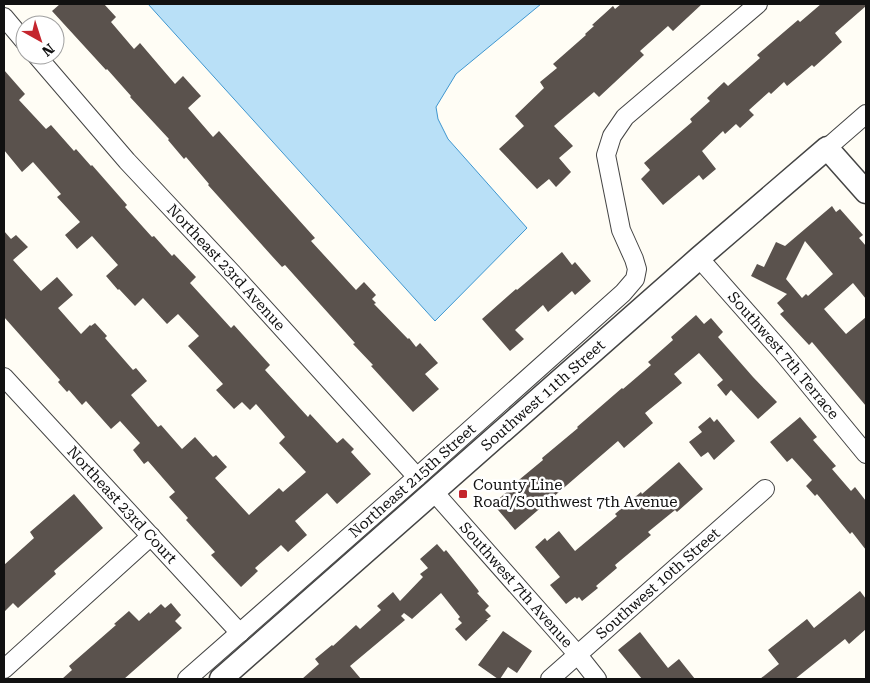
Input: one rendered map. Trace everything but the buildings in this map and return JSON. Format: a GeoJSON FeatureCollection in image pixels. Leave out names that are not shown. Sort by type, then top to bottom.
{"type":"FeatureCollection","features":[{"type":"Feature","properties":{"kind":"street","name":"Northeast 215th Street"},"geometry":{"type":"LineString","coordinates":[[187,679],[417,477],[615,300],[635,279],[637,269],[621,230],[606,155],[612,136],[625,117],[758,4]]}},
{"type":"Feature","properties":{"kind":"street"},"geometry":{"type":"LineString","coordinates":[[4,18],[15,31]]}},
{"type":"Feature","properties":{"kind":"street","name":"Northeast 23rd Avenue"},"geometry":{"type":"LineString","coordinates":[[45,65],[128,161],[417,477]]}},
{"type":"Feature","properties":{"kind":"street","name":"Southwest 11th Street"},"geometry":{"type":"LineString","coordinates":[[221,679],[699,258],[866,114]]}},
{"type":"Feature","properties":{"kind":"street"},"geometry":{"type":"LineString","coordinates":[[827,148],[866,192]]}},
{"type":"Feature","properties":{"kind":"street","name":"Southwest 7th Terrace"},"geometry":{"type":"LineString","coordinates":[[699,258],[782,352],[866,454]]}},
{"type":"Feature","properties":{"kind":"street","name":"Northeast 23rd Court"},"geometry":{"type":"LineString","coordinates":[[4,377],[240,633]]}},
{"type":"Feature","properties":{"kind":"street","name":"Southwest 10th Street"},"geometry":{"type":"LineString","coordinates":[[550,679],[765,489]]}},
{"type":"Feature","properties":{"kind":"street","name":"Southwest 7th Avenue"},"geometry":{"type":"LineString","coordinates":[[434,492],[597,679]]}},
{"type":"Feature","properties":{"kind":"street"},"geometry":{"type":"LineString","coordinates":[[4,669],[151,536]]}},
{"type":"Feature","properties":{"kind":"water"},"geometry":{"type":"Polygon","coordinates":[[[148,4],[541,4],[456,74],[436,107],[438,119],[448,139],[527,228],[435,321],[148,4]]]}},
{"type":"Feature","properties":{"kind":"place","name":"County Line Road/Southwest 7th Avenue"},"geometry":{"type":"Point","coordinates":[463,494]}}]}
